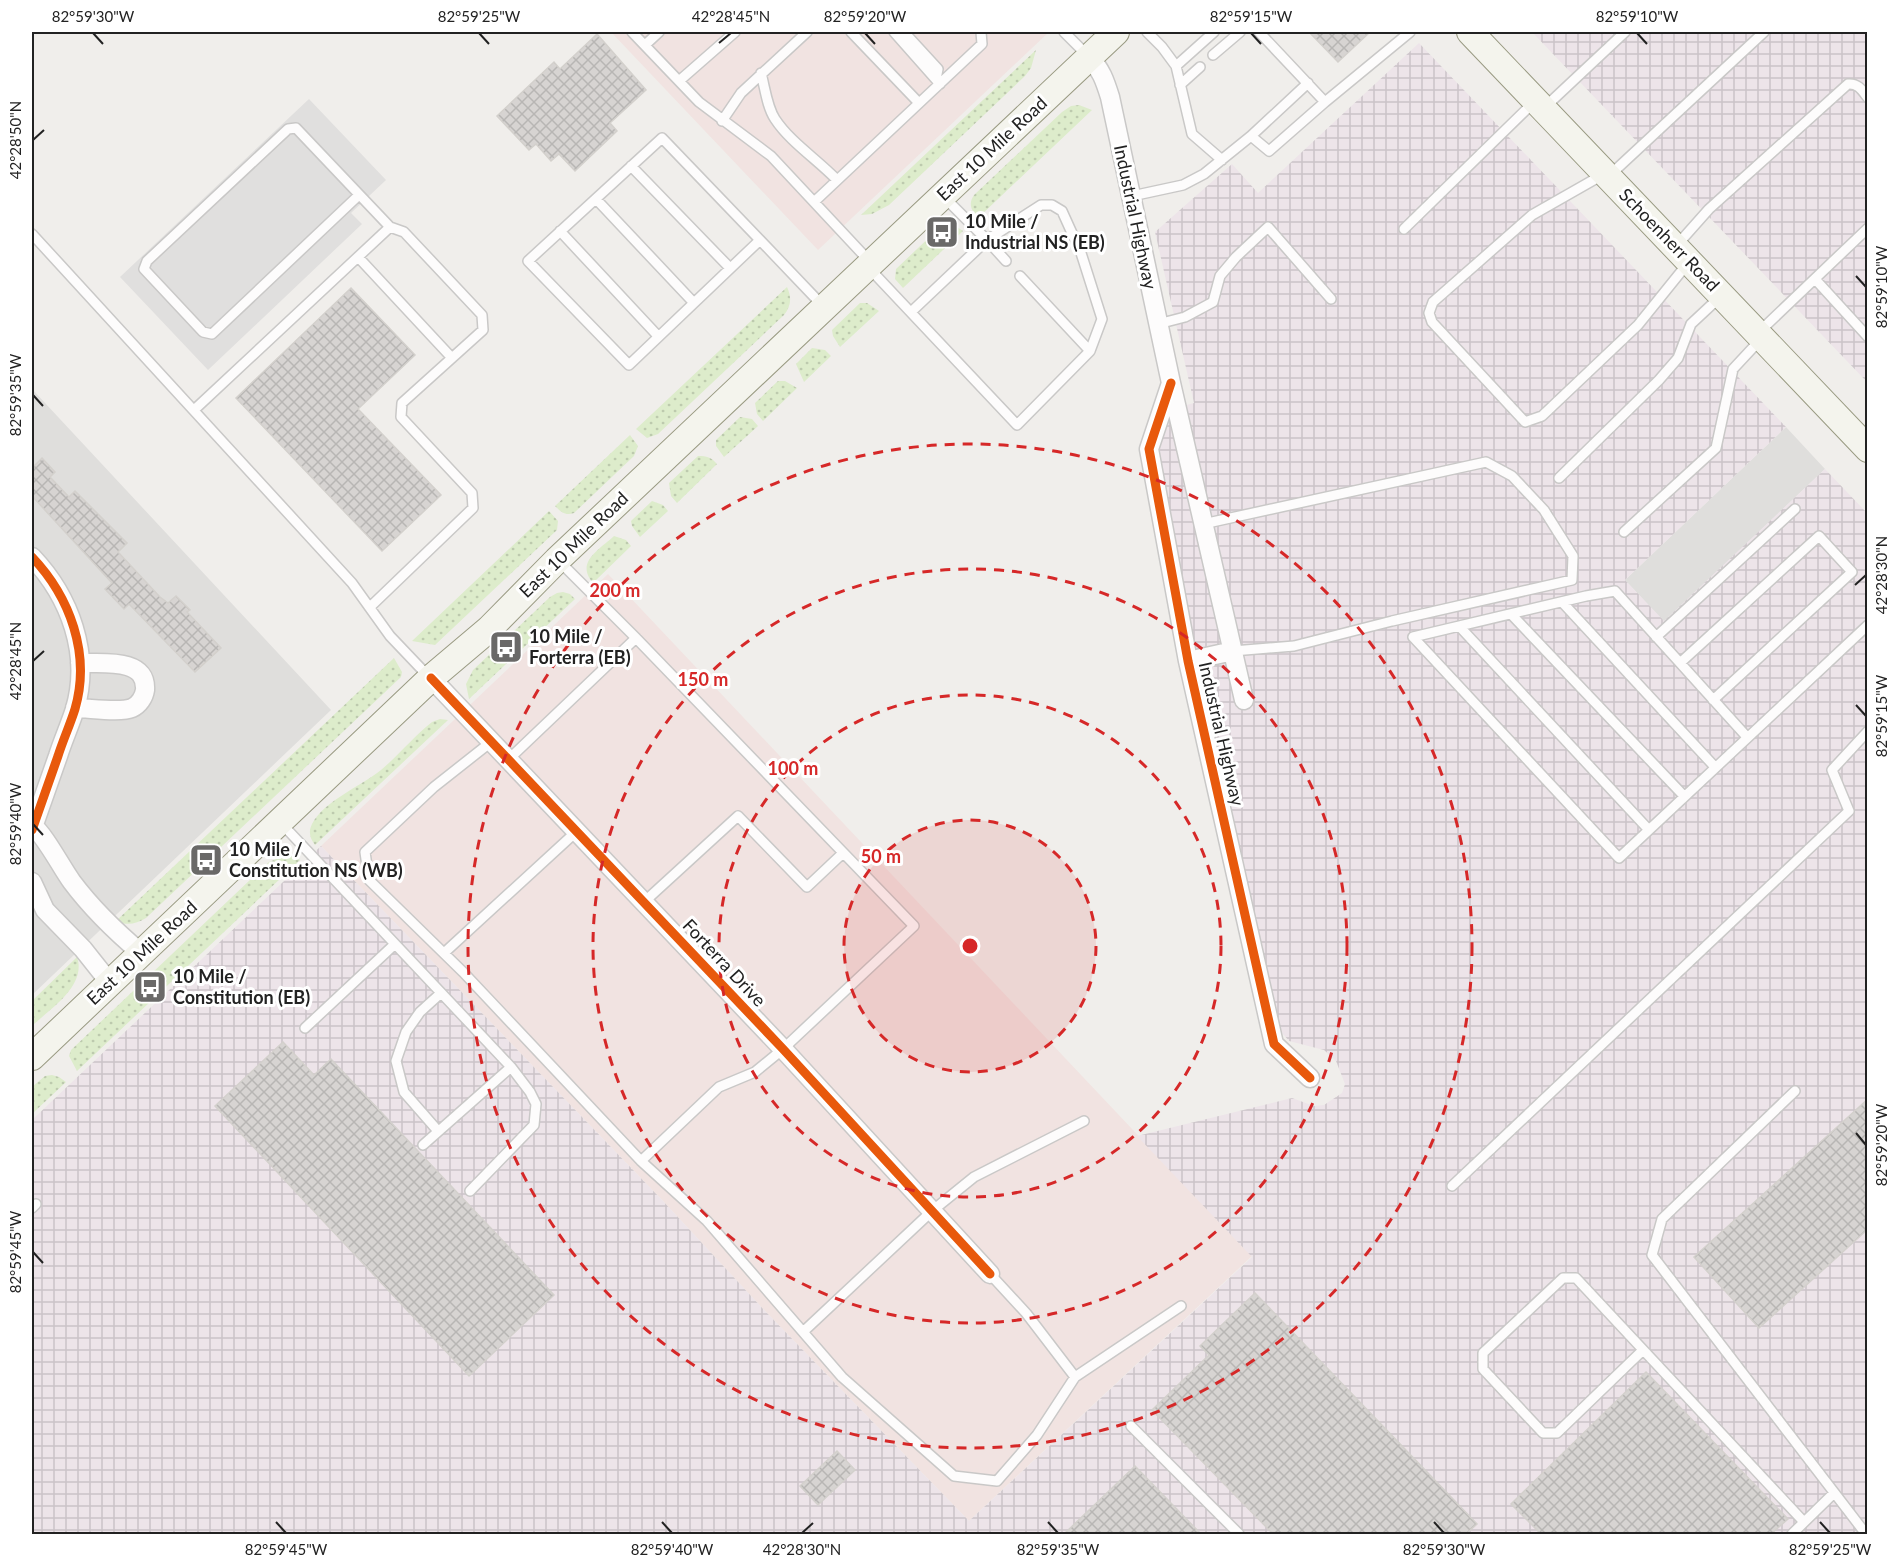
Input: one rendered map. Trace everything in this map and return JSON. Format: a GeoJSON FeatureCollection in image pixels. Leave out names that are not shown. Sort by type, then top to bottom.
{"type":"FeatureCollection","features":[{"type":"Feature","properties":{"kind":"main road","name":"East 10 Mile Road"},"geometry":{"type":"LineString","coordinates":[[32,1057],[431,678],[489,629],[557,560],[1116,32]]}},
{"type":"Feature","properties":{"kind":"main road","name":"Schoenherr Road"},"geometry":{"type":"LineString","coordinates":[[1470,32],[1868,448]]}},
{"type":"Feature","properties":{"kind":"street","name":"Industrial Highway"},"geometry":{"type":"LineString","coordinates":[[1089,57],[1099,67],[1104,78],[1244,700]]}},
{"type":"Feature","properties":{"kind":"street","name":"Industrial Highway"},"geometry":{"type":"LineString","coordinates":[[1171,383],[1149,449],[1188,660],[1274,1044],[1310,1078]]}},
{"type":"Feature","properties":{"kind":"street"},"geometry":{"type":"LineString","coordinates":[[32,557],[47,573],[63,601],[76,633],[80,663],[75,708],[32,826],[42,834],[73,883],[108,925],[141,953]]}},
{"type":"Feature","properties":{"kind":"street"},"geometry":{"type":"LineString","coordinates":[[1188,660],[1233,651]]}},
{"type":"Feature","properties":{"kind":"street"},"geometry":{"type":"LineString","coordinates":[[75,708],[128,709],[138,704],[145,687],[141,675],[132,666],[80,663]]}},
{"type":"Feature","properties":{"kind":"street","name":"Forterra Drive"},"geometry":{"type":"LineString","coordinates":[[431,678],[783,1049],[990,1274]]}},
{"type":"Feature","properties":{"kind":"street"},"geometry":{"type":"LineString","coordinates":[[32,882],[45,910],[83,949],[110,983]]}},
{"type":"Feature","properties":{"kind":"lane"},"geometry":{"type":"LineString","coordinates":[[632,32],[699,102],[771,156],[911,312],[1017,424],[1090,351],[1102,319],[1081,254],[1062,211],[1052,205],[1041,205],[987,240],[911,312]]}},
{"type":"Feature","properties":{"kind":"lane"},"geometry":{"type":"LineString","coordinates":[[645,45],[659,32]]}},
{"type":"Feature","properties":{"kind":"lane"},"geometry":{"type":"LineString","coordinates":[[679,81],[735,32]]}},
{"type":"Feature","properties":{"kind":"lane"},"geometry":{"type":"LineString","coordinates":[[722,121],[741,93],[807,32]]}},
{"type":"Feature","properties":{"kind":"lane"},"geometry":{"type":"LineString","coordinates":[[851,32],[919,104]]}},
{"type":"Feature","properties":{"kind":"lane"},"geometry":{"type":"LineString","coordinates":[[894,32],[938,81]]}},
{"type":"Feature","properties":{"kind":"lane"},"geometry":{"type":"LineString","coordinates":[[904,32],[938,69],[938,81]]}},
{"type":"Feature","properties":{"kind":"lane"},"geometry":{"type":"LineString","coordinates":[[814,202],[919,104],[938,81],[982,44],[981,32]]}},
{"type":"Feature","properties":{"kind":"lane"},"geometry":{"type":"LineString","coordinates":[[1064,32],[1089,57]]}},
{"type":"Feature","properties":{"kind":"lane"},"geometry":{"type":"LineString","coordinates":[[1147,32],[1176,66],[1192,134],[1222,160]]}},
{"type":"Feature","properties":{"kind":"lane"},"geometry":{"type":"LineString","coordinates":[[1176,66],[1214,32]]}},
{"type":"Feature","properties":{"kind":"lane"},"geometry":{"type":"LineString","coordinates":[[1213,55],[1240,32]]}},
{"type":"Feature","properties":{"kind":"lane"},"geometry":{"type":"LineString","coordinates":[[1259,32],[1325,102]]}},
{"type":"Feature","properties":{"kind":"lane"},"geometry":{"type":"LineString","coordinates":[[1251,135],[1269,151],[1410,32]]}},
{"type":"Feature","properties":{"kind":"lane"},"geometry":{"type":"LineString","coordinates":[[1404,229],[1540,105],[1625,32]]}},
{"type":"Feature","properties":{"kind":"lane"},"geometry":{"type":"LineString","coordinates":[[1764,32],[1607,175],[1532,215],[1433,302],[1429,313],[1432,321],[1525,422],[1542,416],[1638,325],[1710,209],[1848,84],[1859,87],[1868,98]]}},
{"type":"Feature","properties":{"kind":"lane"},"geometry":{"type":"LineString","coordinates":[[1180,85],[1200,67]]}},
{"type":"Feature","properties":{"kind":"lane"},"geometry":{"type":"LineString","coordinates":[[761,73],[775,119],[837,180]]}},
{"type":"Feature","properties":{"kind":"lane"},"geometry":{"type":"LineString","coordinates":[[1132,196],[1183,185],[1204,174],[1308,83]]}},
{"type":"Feature","properties":{"kind":"lane"},"geometry":{"type":"LineString","coordinates":[[359,195],[212,334],[203,332],[144,269],[147,261],[288,129],[296,128],[390,227],[404,232],[482,315],[483,330],[402,403],[401,417],[472,493],[474,508],[370,607]]}},
{"type":"Feature","properties":{"kind":"lane"},"geometry":{"type":"LineString","coordinates":[[760,240],[629,364],[528,261],[662,138],[760,240],[824,307]]}},
{"type":"Feature","properties":{"kind":"lane"},"geometry":{"type":"LineString","coordinates":[[631,166],[730,268]]}},
{"type":"Feature","properties":{"kind":"lane"},"geometry":{"type":"LineString","coordinates":[[943,196],[1006,261]]}},
{"type":"Feature","properties":{"kind":"lane"},"geometry":{"type":"LineString","coordinates":[[596,199],[694,303]]}},
{"type":"Feature","properties":{"kind":"lane"},"geometry":{"type":"LineString","coordinates":[[1158,324],[1185,316],[1213,302],[1220,276],[1268,226],[1331,299]]}},
{"type":"Feature","properties":{"kind":"lane"},"geometry":{"type":"LineString","coordinates":[[194,410],[390,227]]}},
{"type":"Feature","properties":{"kind":"lane"},"geometry":{"type":"LineString","coordinates":[[1624,532],[1716,447],[1733,369],[1760,336],[1868,228]]}},
{"type":"Feature","properties":{"kind":"lane"},"geometry":{"type":"LineString","coordinates":[[560,231],[658,336]]}},
{"type":"Feature","properties":{"kind":"lane"},"geometry":{"type":"LineString","coordinates":[[32,234],[352,583],[390,636],[431,678]]}},
{"type":"Feature","properties":{"kind":"lane"},"geometry":{"type":"LineString","coordinates":[[358,257],[452,358]]}},
{"type":"Feature","properties":{"kind":"lane"},"geometry":{"type":"LineString","coordinates":[[1020,276],[1090,351]]}},
{"type":"Feature","properties":{"kind":"lane"},"geometry":{"type":"LineString","coordinates":[[1815,279],[1868,337]]}},
{"type":"Feature","properties":{"kind":"lane"},"geometry":{"type":"LineString","coordinates":[[1559,478],[1659,380],[1678,358],[1691,324],[1722,296]]}},
{"type":"Feature","properties":{"kind":"lane"},"geometry":{"type":"LineString","coordinates":[[1203,524],[1486,462],[1512,476],[1545,510],[1573,556],[1572,580],[1294,646],[1233,651]]}},
{"type":"Feature","properties":{"kind":"lane"},"geometry":{"type":"LineString","coordinates":[[1656,637],[1795,509]]}},
{"type":"Feature","properties":{"kind":"lane"},"geometry":{"type":"LineString","coordinates":[[1680,663],[1819,536],[1852,572],[1713,700]]}},
{"type":"Feature","properties":{"kind":"lane"},"geometry":{"type":"LineString","coordinates":[[557,560],[636,638],[914,926],[783,1049],[754,1072],[719,1087],[641,1161]]}},
{"type":"Feature","properties":{"kind":"lane"},"geometry":{"type":"LineString","coordinates":[[1747,737],[1615,591],[1413,637],[1619,858],[1868,625]]}},
{"type":"Feature","properties":{"kind":"lane"},"geometry":{"type":"LineString","coordinates":[[1562,602],[1715,767]]}},
{"type":"Feature","properties":{"kind":"lane"},"geometry":{"type":"LineString","coordinates":[[1511,614],[1684,796]]}},
{"type":"Feature","properties":{"kind":"lane"},"geometry":{"type":"LineString","coordinates":[[1459,626],[1649,830]]}},
{"type":"Feature","properties":{"kind":"lane"},"geometry":{"type":"LineString","coordinates":[[509,759],[636,638]]}},
{"type":"Feature","properties":{"kind":"lane"},"geometry":{"type":"LineString","coordinates":[[1452,1186],[1849,811],[1832,770],[1868,731]]}},
{"type":"Feature","properties":{"kind":"lane"},"geometry":{"type":"LineString","coordinates":[[491,742],[434,788],[365,852],[369,880],[444,953],[641,1161],[707,1221],[842,1377],[954,1476],[997,1480],[1037,1435],[1074,1377],[1181,1306]]}},
{"type":"Feature","properties":{"kind":"lane"},"geometry":{"type":"LineString","coordinates":[[644,902],[738,816],[807,887],[843,853]]}},
{"type":"Feature","properties":{"kind":"lane"},"geometry":{"type":"LineString","coordinates":[[280,822],[511,1067],[530,1092],[536,1104],[534,1125],[471,1191]]}},
{"type":"Feature","properties":{"kind":"lane"},"geometry":{"type":"LineString","coordinates":[[444,953],[577,831]]}},
{"type":"Feature","properties":{"kind":"lane"},"geometry":{"type":"LineString","coordinates":[[305,1028],[395,944]]}},
{"type":"Feature","properties":{"kind":"lane"},"geometry":{"type":"LineString","coordinates":[[438,1131],[404,1092],[396,1061],[406,1032],[420,1012],[441,993]]}},
{"type":"Feature","properties":{"kind":"lane"},"geometry":{"type":"LineString","coordinates":[[423,1145],[511,1067]]}},
{"type":"Feature","properties":{"kind":"lane"},"geometry":{"type":"LineString","coordinates":[[1795,1091],[1662,1219],[1652,1255],[1866,1534]]}},
{"type":"Feature","properties":{"kind":"lane"},"geometry":{"type":"LineString","coordinates":[[804,1332],[932,1210],[974,1177],[1084,1121]]}},
{"type":"Feature","properties":{"kind":"lane"},"geometry":{"type":"LineString","coordinates":[[990,1274],[1026,1313],[1074,1377]]}},
{"type":"Feature","properties":{"kind":"lane"},"geometry":{"type":"LineString","coordinates":[[1643,1350],[1557,1433],[1543,1433],[1483,1369],[1483,1353],[1563,1278],[1576,1278],[1804,1522]]}},
{"type":"Feature","properties":{"kind":"lane"},"geometry":{"type":"LineString","coordinates":[[1131,1426],[1239,1534]]}},
{"type":"Feature","properties":{"kind":"lane"},"geometry":{"type":"LineString","coordinates":[[1792,1534],[1834,1493]]}},
{"type":"Feature","properties":{"kind":"shaded area"},"geometry":{"type":"Polygon","coordinates":[[[611,32],[1049,32],[818,250],[611,32]]]}},
{"type":"Feature","properties":{"kind":"shaded area"},"geometry":{"type":"Polygon","coordinates":[[[1532,32],[1867,32],[1867,382],[1532,32]]]}},
{"type":"Feature","properties":{"kind":"shaded area"},"geometry":{"type":"Polygon","coordinates":[[[1419,43],[1786,427],[1625,580],[1664,621],[1825,469],[1867,513],[1867,1534],[32,1534],[32,1120],[321,846],[969,1521],[1252,1257],[1137,1136],[1292,1098],[1314,1106],[1324,1105],[1342,1093],[1345,1084],[1336,1061],[1324,1050],[1289,1041],[1278,1022],[1198,688],[1161,475],[1159,438],[1168,410],[1194,403],[1155,232],[1232,164],[1258,193],[1419,43]]]}},
{"type":"Feature","properties":{"kind":"shaded area"},"geometry":{"type":"Polygon","coordinates":[[[309,99],[386,180],[351,213],[362,224],[208,370],[120,277],[309,99]]]}},
{"type":"Feature","properties":{"kind":"shaded area"},"geometry":{"type":"Polygon","coordinates":[[[32,389],[331,710],[32,995],[32,389]]]}},
{"type":"Feature","properties":{"kind":"shaded area"},"geometry":{"type":"Polygon","coordinates":[[[1786,427],[1825,469],[1664,622],[1625,580],[1786,427]]]}},
{"type":"Feature","properties":{"kind":"shaded area"},"geometry":{"type":"Polygon","coordinates":[[[608,574],[1252,1256],[969,1521],[321,846],[608,574]]]}},
{"type":"Feature","properties":{"kind":"green space"},"geometry":{"type":"Polygon","coordinates":[[[1036,50],[1031,68],[1025,76],[889,205],[872,214],[861,215],[1036,50]]]}},
{"type":"Feature","properties":{"kind":"green space"},"geometry":{"type":"Polygon","coordinates":[[[1079,105],[1092,110],[978,218],[971,207],[974,195],[1062,112],[1071,106],[1079,105]]]}},
{"type":"Feature","properties":{"kind":"green space"},"geometry":{"type":"Polygon","coordinates":[[[950,225],[963,231],[903,288],[895,279],[896,269],[937,230],[950,225]]]}},
{"type":"Feature","properties":{"kind":"green space"},"geometry":{"type":"Polygon","coordinates":[[[787,287],[790,302],[784,315],[658,434],[647,438],[636,429],[787,287]]]}},
{"type":"Feature","properties":{"kind":"green space"},"geometry":{"type":"Polygon","coordinates":[[[860,303],[867,303],[879,311],[840,347],[832,330],[860,303]]]}},
{"type":"Feature","properties":{"kind":"green space"},"geometry":{"type":"Polygon","coordinates":[[[812,348],[825,350],[831,356],[804,382],[796,364],[812,348]]]}},
{"type":"Feature","properties":{"kind":"green space"},"geometry":{"type":"Polygon","coordinates":[[[778,381],[785,381],[797,388],[763,421],[757,414],[755,403],[778,381]]]}},
{"type":"Feature","properties":{"kind":"green space"},"geometry":{"type":"Polygon","coordinates":[[[740,417],[752,419],[758,426],[724,457],[716,446],[716,440],[740,417]]]}},
{"type":"Feature","properties":{"kind":"green space"},"geometry":{"type":"Polygon","coordinates":[[[630,435],[638,446],[634,456],[574,513],[563,513],[555,506],[630,435]]]}},
{"type":"Feature","properties":{"kind":"green space"},"geometry":{"type":"Polygon","coordinates":[[[698,456],[709,457],[717,464],[677,503],[671,496],[669,483],[698,456]]]}},
{"type":"Feature","properties":{"kind":"green space"},"geometry":{"type":"Polygon","coordinates":[[[652,501],[663,505],[668,511],[640,537],[631,521],[652,501]]]}},
{"type":"Feature","properties":{"kind":"green space"},"geometry":{"type":"Polygon","coordinates":[[[549,511],[558,521],[557,530],[435,645],[412,641],[549,511]]]}},
{"type":"Feature","properties":{"kind":"green space"},"geometry":{"type":"Polygon","coordinates":[[[614,536],[626,540],[631,546],[593,583],[588,576],[588,563],[596,551],[614,536]]]}},
{"type":"Feature","properties":{"kind":"green space"},"geometry":{"type":"Polygon","coordinates":[[[563,592],[575,599],[469,699],[466,684],[473,670],[550,597],[563,592]]]}},
{"type":"Feature","properties":{"kind":"green space"},"geometry":{"type":"Polygon","coordinates":[[[394,658],[402,672],[401,677],[146,918],[131,924],[116,921],[394,658]]]}},
{"type":"Feature","properties":{"kind":"green space"},"geometry":{"type":"Polygon","coordinates":[[[440,719],[448,720],[315,845],[310,830],[325,808],[381,770],[425,727],[440,719]]]}},
{"type":"Feature","properties":{"kind":"green space"},"geometry":{"type":"Polygon","coordinates":[[[286,855],[300,860],[77,1071],[69,1056],[71,1050],[269,862],[286,855]]]}},
{"type":"Feature","properties":{"kind":"green space"},"geometry":{"type":"Polygon","coordinates":[[[77,957],[79,968],[72,987],[32,1026],[32,1001],[77,957]]]}},
{"type":"Feature","properties":{"kind":"green space"},"geometry":{"type":"Polygon","coordinates":[[[52,1075],[66,1082],[32,1114],[32,1087],[45,1076],[52,1075]]]}},
{"type":"Feature","properties":{"kind":"building"},"geometry":{"type":"Polygon","coordinates":[[[1309,32],[1370,32],[1338,62],[1309,32]]]}},
{"type":"Feature","properties":{"kind":"building"},"geometry":{"type":"Polygon","coordinates":[[[597,34],[646,90],[610,123],[617,131],[575,171],[559,154],[551,161],[536,144],[529,150],[497,116],[554,62],[560,69],[597,34]]]}},
{"type":"Feature","properties":{"kind":"building"},"geometry":{"type":"Polygon","coordinates":[[[351,288],[415,355],[358,409],[441,495],[382,551],[236,398],[351,288]]]}},
{"type":"Feature","properties":{"kind":"building"},"geometry":{"type":"Polygon","coordinates":[[[42,458],[55,472],[50,477],[69,497],[75,491],[127,543],[118,552],[160,597],[168,603],[176,596],[190,610],[187,612],[221,648],[195,672],[129,604],[124,609],[105,589],[112,583],[32,496],[32,468],[42,458]]]}},
{"type":"Feature","properties":{"kind":"building"},"geometry":{"type":"Polygon","coordinates":[[[283,1042],[314,1075],[331,1059],[554,1295],[469,1376],[215,1106],[283,1042]]]}},
{"type":"Feature","properties":{"kind":"building"},"geometry":{"type":"Polygon","coordinates":[[[1868,1099],[1868,1229],[1759,1328],[1694,1257],[1868,1099]]]}},
{"type":"Feature","properties":{"kind":"building"},"geometry":{"type":"Polygon","coordinates":[[[1255,1293],[1477,1524],[1466,1534],[1273,1534],[1152,1410],[1209,1355],[1200,1346],[1255,1293]]]}},
{"type":"Feature","properties":{"kind":"building"},"geometry":{"type":"Polygon","coordinates":[[[1646,1372],[1788,1519],[1771,1534],[1541,1534],[1511,1504],[1646,1372]]]}},
{"type":"Feature","properties":{"kind":"building"},"geometry":{"type":"Polygon","coordinates":[[[837,1451],[855,1470],[818,1505],[800,1486],[837,1451]]]}},
{"type":"Feature","properties":{"kind":"building"},"geometry":{"type":"Polygon","coordinates":[[[1135,1466],[1201,1534],[1064,1534],[1135,1466]]]}},
{"type":"Feature","properties":{"kind":"cycle path"},"geometry":{"type":"LineString","coordinates":[[1171,383],[1149,449],[1188,661],[1274,1044],[1310,1078]]}},
{"type":"Feature","properties":{"kind":"cycle path"},"geometry":{"type":"LineString","coordinates":[[32,557],[57,590],[67,608],[74,627],[80,668],[75,709],[32,830]]}},
{"type":"Feature","properties":{"kind":"cycle path"},"geometry":{"type":"LineString","coordinates":[[431,678],[783,1049],[990,1274]]}},
{"type":"Feature","properties":{"kind":"place","name":"10 Mile / Industrial NS (EB)"},"geometry":{"type":"Point","coordinates":[942,232]}},
{"type":"Feature","properties":{"kind":"place","name":"10 Mile / Forterra (EB)"},"geometry":{"type":"Point","coordinates":[506,647]}},
{"type":"Feature","properties":{"kind":"place","name":"10 Mile / Constitution NS (WB)"},"geometry":{"type":"Point","coordinates":[206,860]}},
{"type":"Feature","properties":{"kind":"place","name":"10 Mile / Constitution (EB)"},"geometry":{"type":"Point","coordinates":[150,987]}}]}
